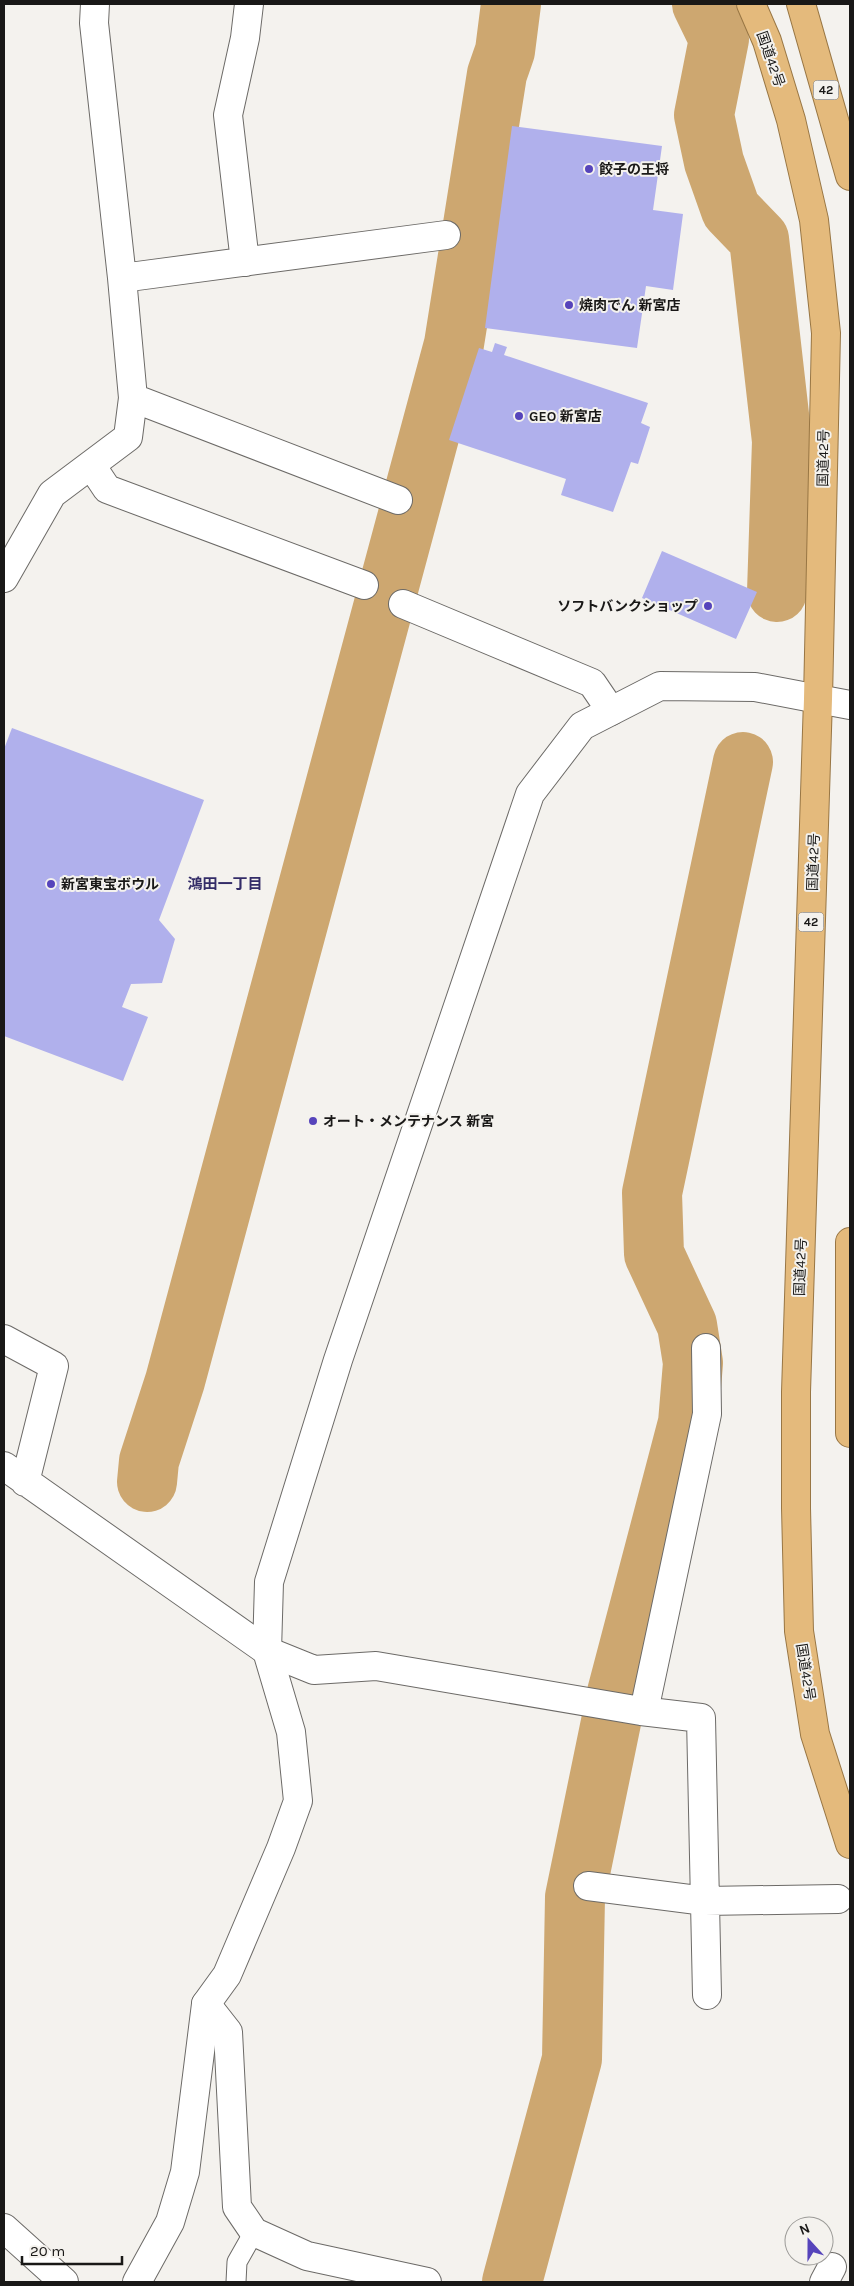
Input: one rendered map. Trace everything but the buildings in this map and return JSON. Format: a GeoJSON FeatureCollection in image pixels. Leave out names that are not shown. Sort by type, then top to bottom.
{"type":"FeatureCollection","features":[{"type":"Feature","properties":{"kind":"highway","name":"国道42号"},"geometry":{"type":"LineString","coordinates":[[751,4],[767,41],[795,138],[814,220],[826,333],[818,699],[796,1392],[799,1631],[815,1734],[850,1844]]}},
{"type":"Feature","properties":{"kind":"highway","name":"42"},"geometry":{"type":"LineString","coordinates":[[801,4],[850,176]]}},
{"type":"Feature","properties":{"kind":"highway"},"geometry":{"type":"LineString","coordinates":[[850,1242],[850,1434]]}},
{"type":"Feature","properties":{"kind":"street"},"geometry":{"type":"LineString","coordinates":[[4,578],[52,494],[128,437],[133,398],[94,23],[94,4]]}},
{"type":"Feature","properties":{"kind":"street"},"geometry":{"type":"LineString","coordinates":[[245,262],[228,114],[245,38],[249,4]]}},
{"type":"Feature","properties":{"kind":"street"},"geometry":{"type":"LineString","coordinates":[[122,278],[446,235]]}},
{"type":"Feature","properties":{"kind":"street"},"geometry":{"type":"LineString","coordinates":[[133,398],[398,500]]}},
{"type":"Feature","properties":{"kind":"street"},"geometry":{"type":"LineString","coordinates":[[92,465],[107,489],[364,585]]}},
{"type":"Feature","properties":{"kind":"street"},"geometry":{"type":"LineString","coordinates":[[403,604],[592,683],[611,711]]}},
{"type":"Feature","properties":{"kind":"street"},"geometry":{"type":"LineString","coordinates":[[136,2282],[170,2222],[186,2172],[206,2004],[227,1975],[281,1848],[298,1801],[291,1732],[267,1651],[269,1582],[341,1351],[530,794],[582,726],[660,686],[756,686],[850,705]]}},
{"type":"Feature","properties":{"kind":"street"},"geometry":{"type":"LineString","coordinates":[[4,1339],[54,1366],[14,1474],[267,1651],[314,1670],[376,1666],[643,1711],[701,1718],[707,1994]]}},
{"type":"Feature","properties":{"kind":"street"},"geometry":{"type":"LineString","coordinates":[[643,1711],[707,1414],[706,1348]]}},
{"type":"Feature","properties":{"kind":"street"},"geometry":{"type":"LineString","coordinates":[[588,1886],[705,1901],[838,1899]]}},
{"type":"Feature","properties":{"kind":"street"},"geometry":{"type":"LineString","coordinates":[[206,2004],[228,2032],[237,2207],[254,2232],[307,2256],[427,2282]]}},
{"type":"Feature","properties":{"kind":"street"},"geometry":{"type":"LineString","coordinates":[[4,2228],[64,2282]]}},
{"type":"Feature","properties":{"kind":"lane"},"geometry":{"type":"LineString","coordinates":[[236,2282],[237,2262],[254,2232]]}},
{"type":"Feature","properties":{"kind":"waterway"},"geometry":{"type":"LineString","coordinates":[[147,1482],[149,1461],[175,1381],[454,344],[497,74],[505,51],[511,4]]}},
{"type":"Feature","properties":{"kind":"waterway"},"geometry":{"type":"LineString","coordinates":[[702,4],[719,39],[704,115],[714,162],[731,210],[759,239],[782,441],[777,592]]}},
{"type":"Feature","properties":{"kind":"waterway"},"geometry":{"type":"LineString","coordinates":[[512,2282],[572,2059],[575,1897],[617,1693],[688,1423],[693,1363],[687,1325],[654,1254],[652,1193],[743,762]]}},
{"type":"Feature","properties":{"kind":"place","name":"餃子の王将"},"geometry":{"type":"Point","coordinates":[589,169]}},
{"type":"Feature","properties":{"kind":"place","name":"焼肉でん 新宮店"},"geometry":{"type":"Point","coordinates":[569,305]}},
{"type":"Feature","properties":{"kind":"place","name":"GEO 新宮店"},"geometry":{"type":"Point","coordinates":[519,416]}},
{"type":"Feature","properties":{"kind":"place","name":"ソフトバンクショップ"},"geometry":{"type":"Point","coordinates":[708,606]}},
{"type":"Feature","properties":{"kind":"place","name":"新宮東宝ボウル"},"geometry":{"type":"Point","coordinates":[51,884]}},
{"type":"Feature","properties":{"kind":"place","name":"オート・メンテナンス 新宮"},"geometry":{"type":"Point","coordinates":[313,1121]}},
{"type":"Feature","properties":{"kind":"district","name":"鴻田一丁目"},"geometry":{"type":"Point","coordinates":[225,884]}}]}
